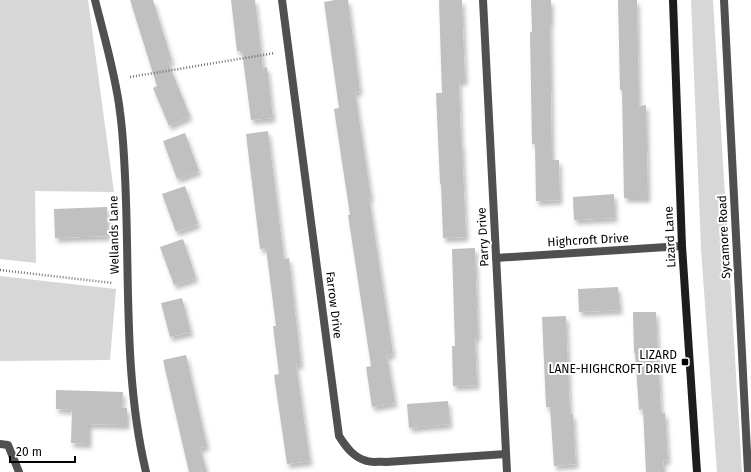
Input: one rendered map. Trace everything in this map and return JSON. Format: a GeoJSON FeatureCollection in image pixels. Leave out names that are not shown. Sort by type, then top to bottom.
{"type":"FeatureCollection","features":[{"type":"Feature","properties":{"kind":"street","name":"Wellands Lane"},"geometry":{"type":"LineString","coordinates":[[95,0],[120,112],[125,176],[129,334],[134,400],[141,452],[146,472]]}},
{"type":"Feature","properties":{"kind":"street","name":"Farrow Drive"},"geometry":{"type":"LineString","coordinates":[[282,0],[339,436],[346,447],[354,455],[367,461],[386,462],[506,454]]}},
{"type":"Feature","properties":{"kind":"street","name":"Parry Drive"},"geometry":{"type":"LineString","coordinates":[[483,0],[507,472]]}},
{"type":"Feature","properties":{"kind":"street","name":"Lizard Lane"},"geometry":{"type":"LineString","coordinates":[[673,0],[682,246],[697,472]]}},
{"type":"Feature","properties":{"kind":"street","name":"Sycamore Road"},"geometry":{"type":"LineString","coordinates":[[724,0],[748,472]]}},
{"type":"Feature","properties":{"kind":"street","name":"Highcroft Drive"},"geometry":{"type":"LineString","coordinates":[[496,258],[682,246]]}},
{"type":"Feature","properties":{"kind":"street"},"geometry":{"type":"LineString","coordinates":[[0,444],[8,445],[19,472]]}},
{"type":"Feature","properties":{"kind":"path"},"geometry":{"type":"LineString","coordinates":[[114,80],[289,51]]}},
{"type":"Feature","properties":{"kind":"path"},"geometry":{"type":"LineString","coordinates":[[0,270],[128,284]]}},
{"type":"Feature","properties":{"kind":"shaded area"},"geometry":{"type":"Polygon","coordinates":[[[0,0],[88,0],[114,192],[35,191],[36,263],[0,259],[0,0]]]}},
{"type":"Feature","properties":{"kind":"shaded area"},"geometry":{"type":"Polygon","coordinates":[[[691,0],[713,0],[742,472],[717,472],[701,249],[691,0]]]}},
{"type":"Feature","properties":{"kind":"shaded area"},"geometry":{"type":"Polygon","coordinates":[[[0,276],[116,289],[110,360],[0,361],[0,276]]]}},
{"type":"Feature","properties":{"kind":"building"},"geometry":{"type":"Polygon","coordinates":[[[130,0],[153,0],[172,61],[168,62],[190,116],[169,126],[153,88],[157,86],[130,0]]]}},
{"type":"Feature","properties":{"kind":"building"},"geometry":{"type":"Polygon","coordinates":[[[231,0],[255,0],[263,68],[267,67],[273,118],[251,120],[242,51],[237,51],[231,0]]]}},
{"type":"Feature","properties":{"kind":"building"},"geometry":{"type":"Polygon","coordinates":[[[348,0],[360,91],[355,92],[371,197],[369,198],[393,354],[387,355],[395,403],[372,407],[366,367],[371,366],[348,215],[350,215],[334,109],[339,108],[324,2],[348,0]]]}},
{"type":"Feature","properties":{"kind":"building"},"geometry":{"type":"Polygon","coordinates":[[[439,0],[462,0],[465,81],[459,81],[466,237],[443,238],[436,93],[442,93],[439,0]]]}},
{"type":"Feature","properties":{"kind":"building"},"geometry":{"type":"Polygon","coordinates":[[[531,0],[551,0],[552,160],[559,160],[560,200],[536,201],[535,144],[532,144],[530,32],[532,32],[531,0]]]}},
{"type":"Feature","properties":{"kind":"building"},"geometry":{"type":"Polygon","coordinates":[[[618,0],[637,0],[639,106],[646,105],[648,198],[624,198],[622,90],[620,90],[618,0]]]}},
{"type":"Feature","properties":{"kind":"building"},"geometry":{"type":"Polygon","coordinates":[[[268,131],[284,259],[289,258],[301,364],[296,365],[310,461],[287,464],[274,375],[279,374],[273,326],[276,326],[266,248],[260,249],[246,134],[268,131]]]}},
{"type":"Feature","properties":{"kind":"building"},"geometry":{"type":"Polygon","coordinates":[[[185,133],[199,171],[177,179],[163,141],[185,133]]]}},
{"type":"Feature","properties":{"kind":"building"},"geometry":{"type":"Polygon","coordinates":[[[185,186],[198,224],[176,232],[162,194],[185,186]]]}},
{"type":"Feature","properties":{"kind":"building"},"geometry":{"type":"Polygon","coordinates":[[[614,194],[615,218],[574,220],[573,197],[614,194]]]}},
{"type":"Feature","properties":{"kind":"building"},"geometry":{"type":"Polygon","coordinates":[[[107,207],[108,236],[55,238],[54,209],[107,207]]]}},
{"type":"Feature","properties":{"kind":"building"},"geometry":{"type":"Polygon","coordinates":[[[183,239],[196,278],[174,285],[160,247],[183,239]]]}},
{"type":"Feature","properties":{"kind":"building"},"geometry":{"type":"Polygon","coordinates":[[[475,248],[478,337],[475,337],[477,385],[453,386],[452,346],[455,346],[452,249],[475,248]]]}},
{"type":"Feature","properties":{"kind":"building"},"geometry":{"type":"Polygon","coordinates":[[[618,287],[620,310],[579,312],[578,289],[618,287]]]}},
{"type":"Feature","properties":{"kind":"building"},"geometry":{"type":"Polygon","coordinates":[[[182,298],[191,332],[170,337],[161,303],[182,298]]]}},
{"type":"Feature","properties":{"kind":"building"},"geometry":{"type":"Polygon","coordinates":[[[633,312],[656,312],[661,413],[665,413],[668,460],[663,461],[664,472],[646,472],[643,409],[639,410],[634,353],[633,312]]]}},
{"type":"Feature","properties":{"kind":"building"},"geometry":{"type":"Polygon","coordinates":[[[566,316],[570,414],[573,414],[576,464],[554,466],[550,407],[546,407],[542,317],[566,316]]]}},
{"type":"Feature","properties":{"kind":"building"},"geometry":{"type":"Polygon","coordinates":[[[186,355],[207,446],[200,448],[207,472],[189,472],[163,360],[186,355]]]}},
{"type":"Feature","properties":{"kind":"building"},"geometry":{"type":"Polygon","coordinates":[[[56,390],[123,392],[122,408],[127,408],[127,425],[89,424],[89,444],[71,443],[72,410],[56,409],[56,390]]]}},
{"type":"Feature","properties":{"kind":"building"},"geometry":{"type":"Polygon","coordinates":[[[448,401],[450,424],[409,428],[407,404],[448,401]]]}},
{"type":"Feature","properties":{"kind":"place","name":"LIZARD LANE-HIGHCROFT DRIVE"},"geometry":{"type":"Point","coordinates":[685,362]}}]}
